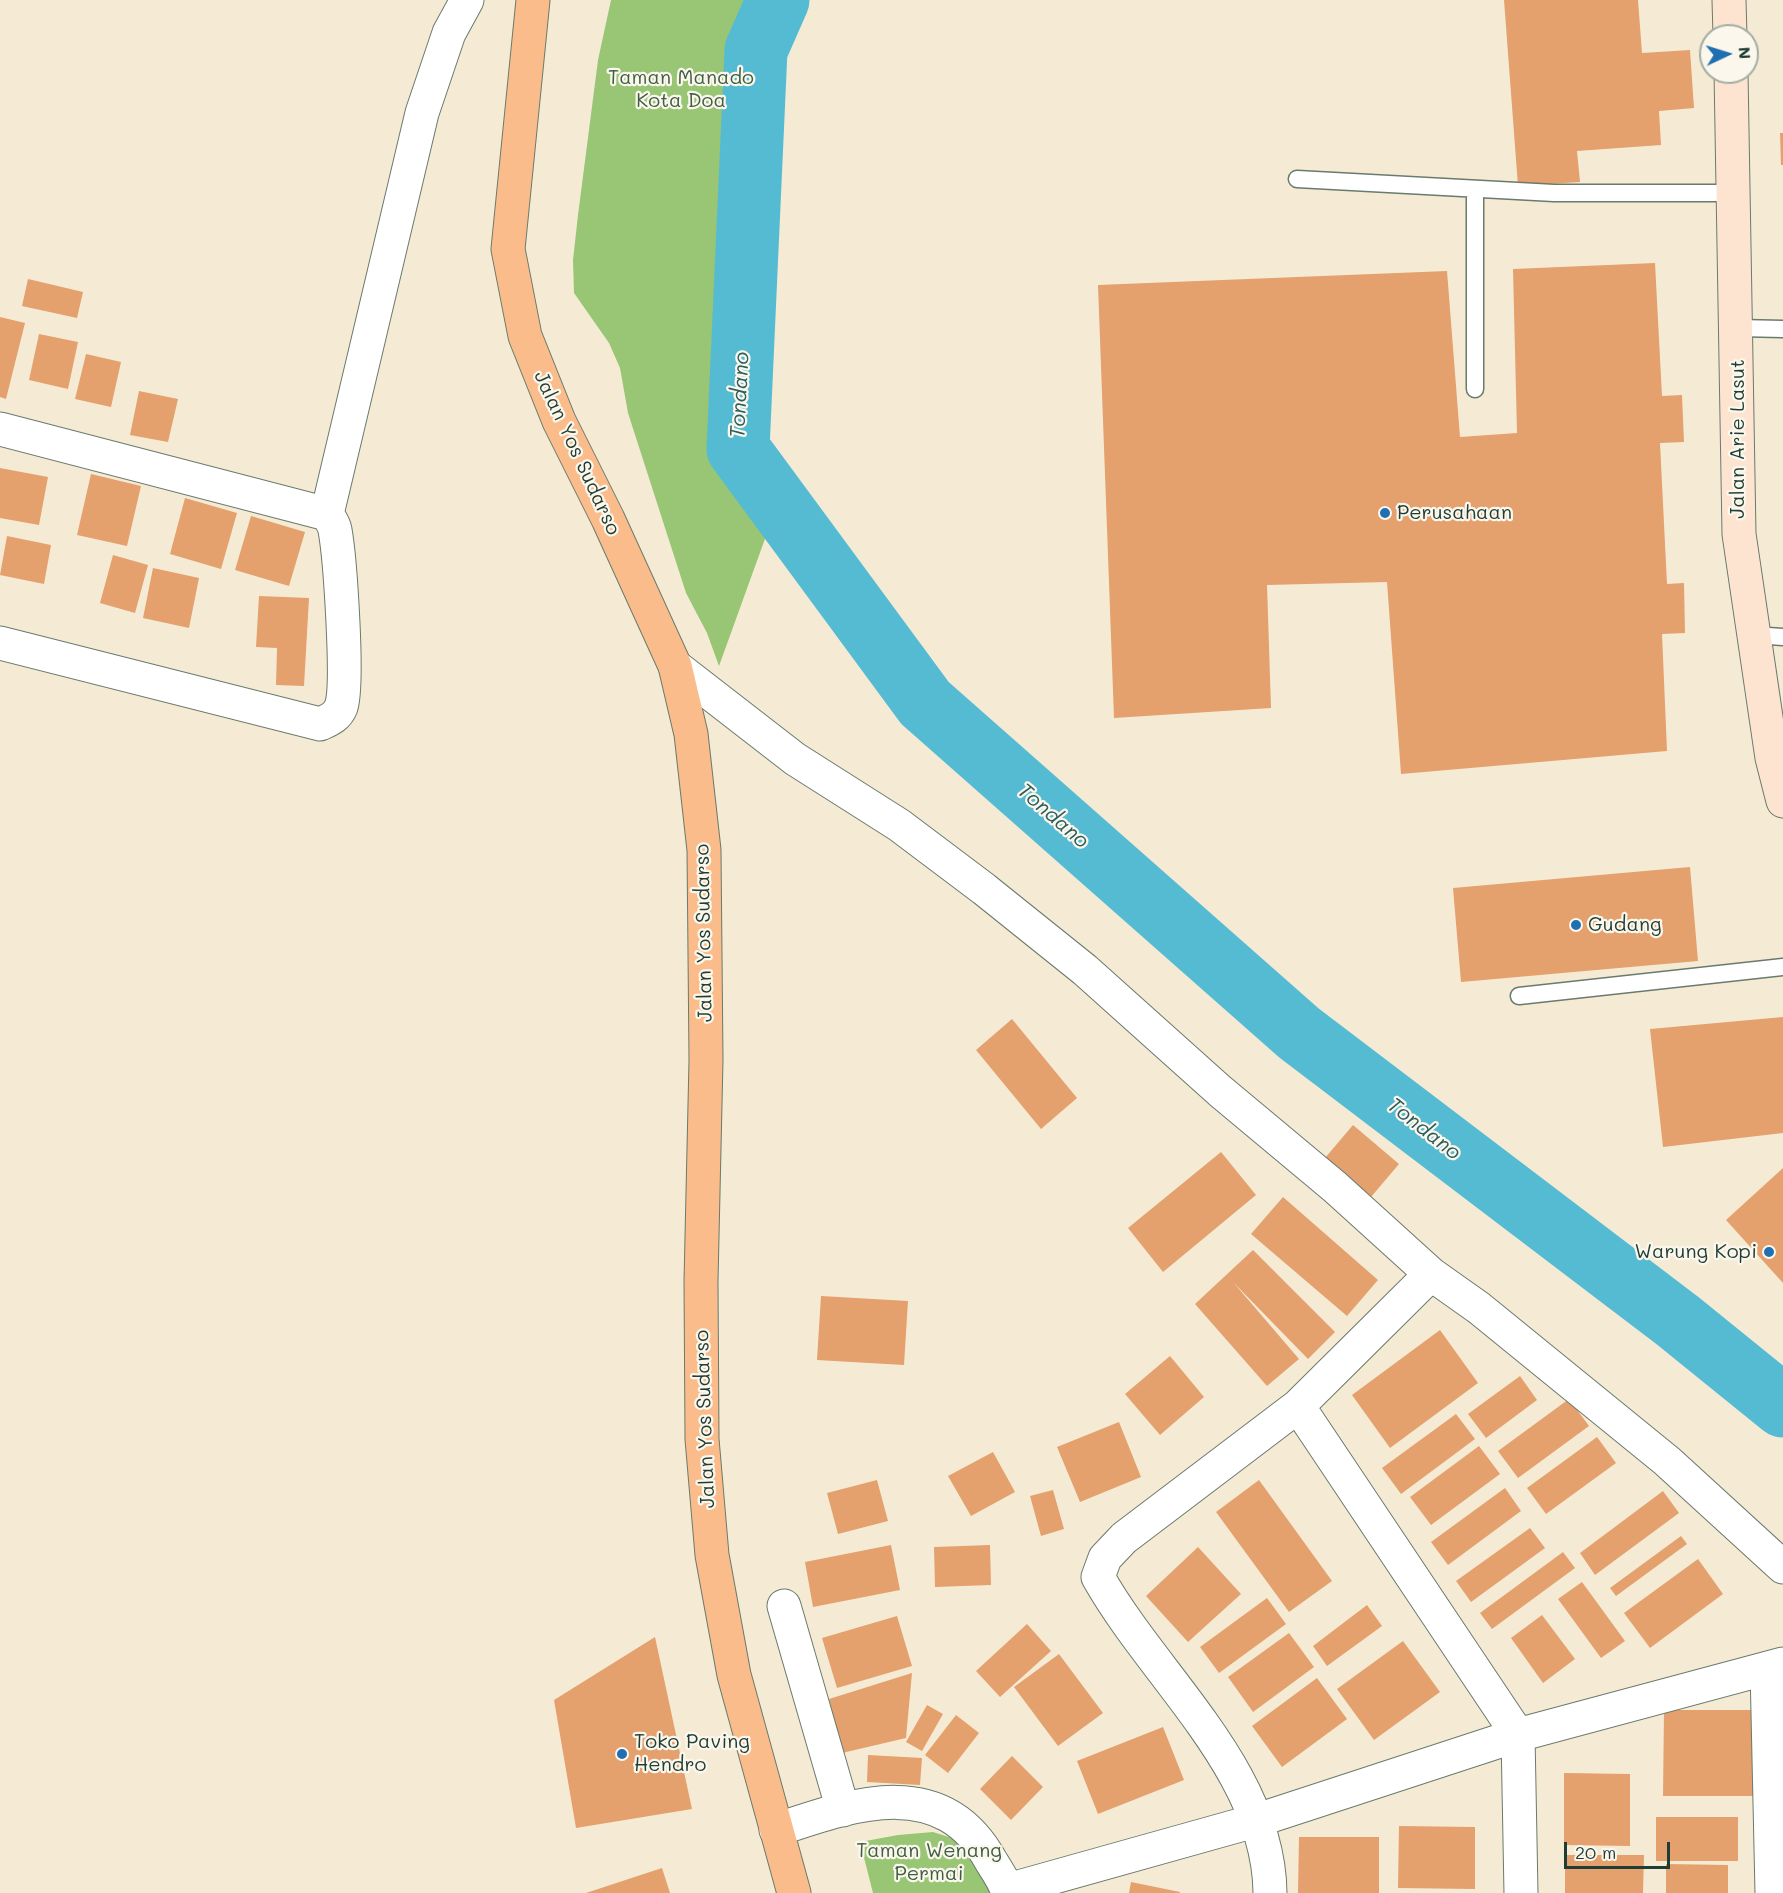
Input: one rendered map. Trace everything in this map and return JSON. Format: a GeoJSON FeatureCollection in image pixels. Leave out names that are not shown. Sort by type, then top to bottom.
{"type":"FeatureCollection","features":[{"type":"Feature","properties":{"kind":"highway","name":"Jalan Yos Sudarso"},"geometry":{"type":"LineString","coordinates":[[533,0],[508,249],[525,336],[559,421],[675,666],[691,734],[704,850],[706,1060],[701,1281],[702,1439],[711,1555],[734,1675],[794,1893]]}},
{"type":"Feature","properties":{"kind":"main road"},"geometry":{"type":"LineString","coordinates":[[1729,0],[1730,24]]}},
{"type":"Feature","properties":{"kind":"main road","name":"Jalan Arie Lasut"},"geometry":{"type":"LineString","coordinates":[[1731,84],[1739,534],[1768,636],[1772,758],[1783,801]]}},
{"type":"Feature","properties":{"kind":"street"},"geometry":{"type":"LineString","coordinates":[[0,643],[320,724],[335,717],[341,706],[343,685],[339,560],[334,527],[327,514],[422,113],[448,33],[467,0]]}},
{"type":"Feature","properties":{"kind":"street"},"geometry":{"type":"LineString","coordinates":[[0,429],[327,514]]}},
{"type":"Feature","properties":{"kind":"street"},"geometry":{"type":"LineString","coordinates":[[675,666],[795,759],[899,825],[1085,970],[1220,1091],[1335,1187],[1431,1274],[1479,1308],[1577,1385],[1676,1469],[1783,1567]]}},
{"type":"Feature","properties":{"kind":"street"},"geometry":{"type":"LineString","coordinates":[[1270,1893],[1258,1820],[1210,1737],[1119,1613],[1098,1577],[1105,1558],[1124,1538],[1298,1406],[1431,1274]]}},
{"type":"Feature","properties":{"kind":"street"},"geometry":{"type":"LineString","coordinates":[[1298,1406],[1518,1735],[1521,1893]]}},
{"type":"Feature","properties":{"kind":"street"},"geometry":{"type":"LineString","coordinates":[[784,1606],[843,1810]]}},
{"type":"Feature","properties":{"kind":"street"},"geometry":{"type":"LineString","coordinates":[[776,1830],[843,1810],[894,1800],[930,1807],[955,1818],[980,1841],[1008,1892],[1258,1820],[1518,1735],[1775,1666],[1772,1893]]}},
{"type":"Feature","properties":{"kind":"lane"},"geometry":{"type":"LineString","coordinates":[[1297,179],[1554,193],[1735,193]]}},
{"type":"Feature","properties":{"kind":"lane"},"geometry":{"type":"LineString","coordinates":[[1475,189],[1475,389]]}},
{"type":"Feature","properties":{"kind":"lane"},"geometry":{"type":"LineString","coordinates":[[1737,328],[1783,329]]}},
{"type":"Feature","properties":{"kind":"lane"},"geometry":{"type":"LineString","coordinates":[[1519,996],[1783,967]]}},
{"type":"Feature","properties":{"kind":"green space","name":"Taman Manado Kota Doa"},"geometry":{"type":"Polygon","coordinates":[[[611,0],[776,0],[770,47],[771,100],[745,161],[728,299],[730,425],[751,477],[766,536],[719,666],[707,633],[686,593],[628,413],[620,368],[609,343],[574,293],[573,260],[578,215],[598,60],[611,0]]]}},
{"type":"Feature","properties":{"kind":"green space","name":"Taman Wenang Permai"},"geometry":{"type":"Polygon","coordinates":[[[933,1832],[958,1840],[998,1893],[873,1893],[860,1842],[933,1832]]]}},
{"type":"Feature","properties":{"kind":"building"},"geometry":{"type":"Polygon","coordinates":[[[1504,0],[1638,0],[1642,53],[1690,50],[1694,108],[1659,111],[1661,145],[1577,151],[1580,182],[1518,186],[1504,0]]]}},
{"type":"Feature","properties":{"kind":"building"},"geometry":{"type":"Polygon","coordinates":[[[1780,133],[1783,133],[1783,165],[1781,165],[1780,133]]]}},
{"type":"Feature","properties":{"kind":"building","name":"Perusahaan"},"geometry":{"type":"Polygon","coordinates":[[[1655,263],[1662,396],[1682,395],[1684,442],[1660,443],[1667,584],[1684,583],[1685,633],[1662,634],[1667,751],[1401,774],[1387,582],[1267,585],[1271,708],[1114,718],[1098,285],[1447,271],[1460,437],[1517,433],[1513,269],[1655,263]]]}},
{"type":"Feature","properties":{"kind":"building"},"geometry":{"type":"Polygon","coordinates":[[[28,279],[83,292],[77,318],[22,306],[28,279]]]}},
{"type":"Feature","properties":{"kind":"building"},"geometry":{"type":"Polygon","coordinates":[[[0,317],[25,323],[6,399],[0,397],[0,317]]]}},
{"type":"Feature","properties":{"kind":"building"},"geometry":{"type":"Polygon","coordinates":[[[39,334],[78,342],[68,389],[29,380],[39,334]]]}},
{"type":"Feature","properties":{"kind":"building"},"geometry":{"type":"Polygon","coordinates":[[[86,354],[121,362],[111,407],[75,399],[86,354]]]}},
{"type":"Feature","properties":{"kind":"building"},"geometry":{"type":"Polygon","coordinates":[[[139,391],[178,399],[168,442],[130,435],[139,391]]]}},
{"type":"Feature","properties":{"kind":"building"},"geometry":{"type":"Polygon","coordinates":[[[0,468],[48,477],[39,525],[0,518],[0,468]]]}},
{"type":"Feature","properties":{"kind":"building"},"geometry":{"type":"Polygon","coordinates":[[[91,474],[141,486],[127,546],[77,535],[91,474]]]}},
{"type":"Feature","properties":{"kind":"building"},"geometry":{"type":"Polygon","coordinates":[[[185,498],[237,513],[221,569],[170,554],[185,498]]]}},
{"type":"Feature","properties":{"kind":"building"},"geometry":{"type":"Polygon","coordinates":[[[251,516],[305,532],[289,586],[235,570],[251,516]]]}},
{"type":"Feature","properties":{"kind":"building"},"geometry":{"type":"Polygon","coordinates":[[[7,536],[51,545],[44,584],[0,575],[7,536]]]}},
{"type":"Feature","properties":{"kind":"building"},"geometry":{"type":"Polygon","coordinates":[[[113,555],[148,565],[135,613],[100,603],[113,555]]]}},
{"type":"Feature","properties":{"kind":"building"},"geometry":{"type":"Polygon","coordinates":[[[153,568],[199,578],[189,628],[143,618],[153,568]]]}},
{"type":"Feature","properties":{"kind":"building"},"geometry":{"type":"Polygon","coordinates":[[[259,596],[309,598],[304,686],[276,685],[277,648],[256,647],[259,596]]]}},
{"type":"Feature","properties":{"kind":"building","name":"Gudang"},"geometry":{"type":"Polygon","coordinates":[[[1690,867],[1698,961],[1461,982],[1453,888],[1690,867]]]}},
{"type":"Feature","properties":{"kind":"building"},"geometry":{"type":"Polygon","coordinates":[[[1783,1017],[1783,1133],[1663,1147],[1650,1029],[1783,1017]]]}},
{"type":"Feature","properties":{"kind":"building"},"geometry":{"type":"Polygon","coordinates":[[[1012,1019],[1077,1098],[1041,1129],[976,1050],[1012,1019]]]}},
{"type":"Feature","properties":{"kind":"building"},"geometry":{"type":"Polygon","coordinates":[[[1353,1125],[1399,1164],[1371,1197],[1325,1158],[1353,1125]]]}},
{"type":"Feature","properties":{"kind":"building"},"geometry":{"type":"Polygon","coordinates":[[[1221,1152],[1256,1195],[1163,1272],[1128,1228],[1221,1152]]]}},
{"type":"Feature","properties":{"kind":"building","name":"Warung Kopi"},"geometry":{"type":"Polygon","coordinates":[[[1783,1168],[1783,1283],[1726,1220],[1783,1168]]]}},
{"type":"Feature","properties":{"kind":"building"},"geometry":{"type":"Polygon","coordinates":[[[1283,1197],[1378,1280],[1347,1316],[1251,1234],[1283,1197]]]}},
{"type":"Feature","properties":{"kind":"building"},"geometry":{"type":"Polygon","coordinates":[[[1253,1250],[1335,1332],[1308,1359],[1233,1282],[1299,1359],[1267,1386],[1195,1304],[1253,1250]]]}},
{"type":"Feature","properties":{"kind":"building"},"geometry":{"type":"Polygon","coordinates":[[[821,1296],[908,1301],[904,1365],[817,1360],[821,1296]]]}},
{"type":"Feature","properties":{"kind":"building"},"geometry":{"type":"Polygon","coordinates":[[[1440,1330],[1478,1383],[1390,1448],[1352,1395],[1440,1330]]]}},
{"type":"Feature","properties":{"kind":"building"},"geometry":{"type":"Polygon","coordinates":[[[1170,1356],[1204,1397],[1160,1435],[1125,1394],[1170,1356]]]}},
{"type":"Feature","properties":{"kind":"building"},"geometry":{"type":"Polygon","coordinates":[[[1520,1376],[1537,1400],[1486,1438],[1468,1414],[1520,1376]]]}},
{"type":"Feature","properties":{"kind":"building"},"geometry":{"type":"Polygon","coordinates":[[[1569,1399],[1589,1426],[1518,1478],[1498,1451],[1569,1399]]]}},
{"type":"Feature","properties":{"kind":"building"},"geometry":{"type":"Polygon","coordinates":[[[1456,1414],[1475,1439],[1401,1494],[1382,1468],[1456,1414]]]}},
{"type":"Feature","properties":{"kind":"building"},"geometry":{"type":"Polygon","coordinates":[[[1119,1422],[1141,1477],[1080,1502],[1057,1447],[1119,1422]]]}},
{"type":"Feature","properties":{"kind":"building"},"geometry":{"type":"Polygon","coordinates":[[[1597,1437],[1616,1463],[1546,1514],[1527,1488],[1597,1437]]]}},
{"type":"Feature","properties":{"kind":"building"},"geometry":{"type":"Polygon","coordinates":[[[1479,1446],[1500,1474],[1431,1525],[1410,1497],[1479,1446]]]}},
{"type":"Feature","properties":{"kind":"building"},"geometry":{"type":"Polygon","coordinates":[[[993,1452],[1015,1492],[971,1516],[948,1476],[993,1452]]]}},
{"type":"Feature","properties":{"kind":"building"},"geometry":{"type":"Polygon","coordinates":[[[877,1480],[888,1521],[838,1534],[827,1493],[877,1480]]]}},
{"type":"Feature","properties":{"kind":"building"},"geometry":{"type":"Polygon","coordinates":[[[1259,1480],[1332,1581],[1289,1612],[1216,1512],[1259,1480]]]}},
{"type":"Feature","properties":{"kind":"building"},"geometry":{"type":"Polygon","coordinates":[[[1505,1488],[1521,1511],[1448,1565],[1431,1542],[1505,1488]]]}},
{"type":"Feature","properties":{"kind":"building"},"geometry":{"type":"Polygon","coordinates":[[[1053,1490],[1064,1529],[1041,1536],[1030,1496],[1053,1490]]]}},
{"type":"Feature","properties":{"kind":"building"},"geometry":{"type":"Polygon","coordinates":[[[1663,1491],[1679,1513],[1595,1575],[1580,1553],[1663,1491]]]}},
{"type":"Feature","properties":{"kind":"building"},"geometry":{"type":"Polygon","coordinates":[[[1530,1528],[1545,1548],[1471,1602],[1456,1581],[1530,1528]]]}},
{"type":"Feature","properties":{"kind":"building"},"geometry":{"type":"Polygon","coordinates":[[[1681,1536],[1687,1544],[1616,1596],[1610,1588],[1681,1536]]]}},
{"type":"Feature","properties":{"kind":"building"},"geometry":{"type":"Polygon","coordinates":[[[891,1545],[900,1590],[813,1607],[805,1562],[891,1545]]]}},
{"type":"Feature","properties":{"kind":"building"},"geometry":{"type":"Polygon","coordinates":[[[990,1545],[991,1585],[935,1587],[934,1547],[990,1545]]]}},
{"type":"Feature","properties":{"kind":"building"},"geometry":{"type":"Polygon","coordinates":[[[1198,1547],[1241,1594],[1188,1642],[1146,1596],[1198,1547]]]}},
{"type":"Feature","properties":{"kind":"building"},"geometry":{"type":"Polygon","coordinates":[[[1563,1552],[1575,1568],[1492,1629],[1480,1613],[1563,1552]]]}},
{"type":"Feature","properties":{"kind":"building"},"geometry":{"type":"Polygon","coordinates":[[[1698,1559],[1723,1594],[1650,1648],[1624,1613],[1698,1559]]]}},
{"type":"Feature","properties":{"kind":"building"},"geometry":{"type":"Polygon","coordinates":[[[1582,1582],[1625,1641],[1601,1658],[1558,1599],[1582,1582]]]}},
{"type":"Feature","properties":{"kind":"building"},"geometry":{"type":"Polygon","coordinates":[[[1267,1598],[1286,1624],[1219,1673],[1200,1647],[1267,1598]]]}},
{"type":"Feature","properties":{"kind":"building"},"geometry":{"type":"Polygon","coordinates":[[[1367,1605],[1382,1626],[1327,1666],[1313,1646],[1367,1605]]]}},
{"type":"Feature","properties":{"kind":"building"},"geometry":{"type":"Polygon","coordinates":[[[1542,1615],[1575,1659],[1543,1683],[1511,1638],[1542,1615]]]}},
{"type":"Feature","properties":{"kind":"building"},"geometry":{"type":"Polygon","coordinates":[[[897,1616],[912,1666],[837,1688],[822,1638],[897,1616]]]}},
{"type":"Feature","properties":{"kind":"building"},"geometry":{"type":"Polygon","coordinates":[[[1027,1624],[1051,1651],[1000,1697],[976,1671],[1027,1624]]]}},
{"type":"Feature","properties":{"kind":"building"},"geometry":{"type":"Polygon","coordinates":[[[1289,1633],[1314,1667],[1253,1712],[1228,1677],[1289,1633]]]}},
{"type":"Feature","properties":{"kind":"building","name":"Toko Paving Hendro"},"geometry":{"type":"Polygon","coordinates":[[[655,1637],[692,1809],[576,1828],[554,1700],[655,1637]]]}},
{"type":"Feature","properties":{"kind":"building"},"geometry":{"type":"Polygon","coordinates":[[[1403,1641],[1440,1692],[1374,1740],[1337,1689],[1403,1641]]]}},
{"type":"Feature","properties":{"kind":"building"},"geometry":{"type":"Polygon","coordinates":[[[1059,1654],[1103,1713],[1058,1746],[1014,1687],[1059,1654]]]}},
{"type":"Feature","properties":{"kind":"building"},"geometry":{"type":"Polygon","coordinates":[[[912,1673],[906,1738],[842,1753],[829,1699],[912,1673]]]}},
{"type":"Feature","properties":{"kind":"building"},"geometry":{"type":"Polygon","coordinates":[[[1317,1678],[1347,1719],[1282,1767],[1252,1726],[1317,1678]]]}},
{"type":"Feature","properties":{"kind":"building"},"geometry":{"type":"Polygon","coordinates":[[[927,1705],[943,1714],[922,1751],[906,1742],[927,1705]]]}},
{"type":"Feature","properties":{"kind":"building"},"geometry":{"type":"Polygon","coordinates":[[[1664,1710],[1757,1710],[1757,1796],[1663,1796],[1664,1710]]]}},
{"type":"Feature","properties":{"kind":"building"},"geometry":{"type":"Polygon","coordinates":[[[956,1715],[979,1733],[948,1773],[925,1755],[956,1715]]]}},
{"type":"Feature","properties":{"kind":"building"},"geometry":{"type":"Polygon","coordinates":[[[1163,1727],[1184,1780],[1098,1814],[1077,1761],[1163,1727]]]}},
{"type":"Feature","properties":{"kind":"building"},"geometry":{"type":"Polygon","coordinates":[[[868,1755],[922,1758],[920,1785],[867,1782],[868,1755]]]}},
{"type":"Feature","properties":{"kind":"building"},"geometry":{"type":"Polygon","coordinates":[[[1012,1756],[1043,1787],[1011,1820],[980,1789],[1012,1756]]]}},
{"type":"Feature","properties":{"kind":"building"},"geometry":{"type":"Polygon","coordinates":[[[1564,1773],[1630,1774],[1630,1846],[1564,1845],[1564,1773]]]}},
{"type":"Feature","properties":{"kind":"building"},"geometry":{"type":"Polygon","coordinates":[[[1656,1817],[1738,1817],[1738,1861],[1656,1861],[1656,1817]]]}},
{"type":"Feature","properties":{"kind":"building"},"geometry":{"type":"Polygon","coordinates":[[[1399,1826],[1475,1827],[1475,1889],[1398,1888],[1399,1826]]]}},
{"type":"Feature","properties":{"kind":"building"},"geometry":{"type":"Polygon","coordinates":[[[1299,1837],[1379,1837],[1379,1893],[1298,1893],[1299,1837]]]}},
{"type":"Feature","properties":{"kind":"building"},"geometry":{"type":"Polygon","coordinates":[[[1565,1855],[1644,1855],[1643,1893],[1565,1893],[1565,1855]]]}},
{"type":"Feature","properties":{"kind":"building"},"geometry":{"type":"Polygon","coordinates":[[[1666,1864],[1728,1865],[1728,1893],[1666,1893],[1666,1864]]]}},
{"type":"Feature","properties":{"kind":"building"},"geometry":{"type":"Polygon","coordinates":[[[662,1868],[670,1893],[586,1893],[662,1868]]]}},
{"type":"Feature","properties":{"kind":"building"},"geometry":{"type":"Polygon","coordinates":[[[1131,1882],[1180,1892],[1180,1893],[1129,1893],[1131,1882]]]}},
{"type":"Feature","properties":{"kind":"waterway","name":"Tondano"},"geometry":{"type":"LineString","coordinates":[[778,0],[756,50],[738,449],[925,703],[1299,1033],[1678,1321],[1783,1406]]}},
{"type":"Feature","properties":{"kind":"place","name":"Perusahaan"},"geometry":{"type":"Point","coordinates":[1385,513]}},
{"type":"Feature","properties":{"kind":"place","name":"Gudang"},"geometry":{"type":"Point","coordinates":[1576,925]}},
{"type":"Feature","properties":{"kind":"place","name":"Warung Kopi"},"geometry":{"type":"Point","coordinates":[1769,1252]}},
{"type":"Feature","properties":{"kind":"place","name":"Toko Paving Hendro"},"geometry":{"type":"Point","coordinates":[622,1754]}}]}
